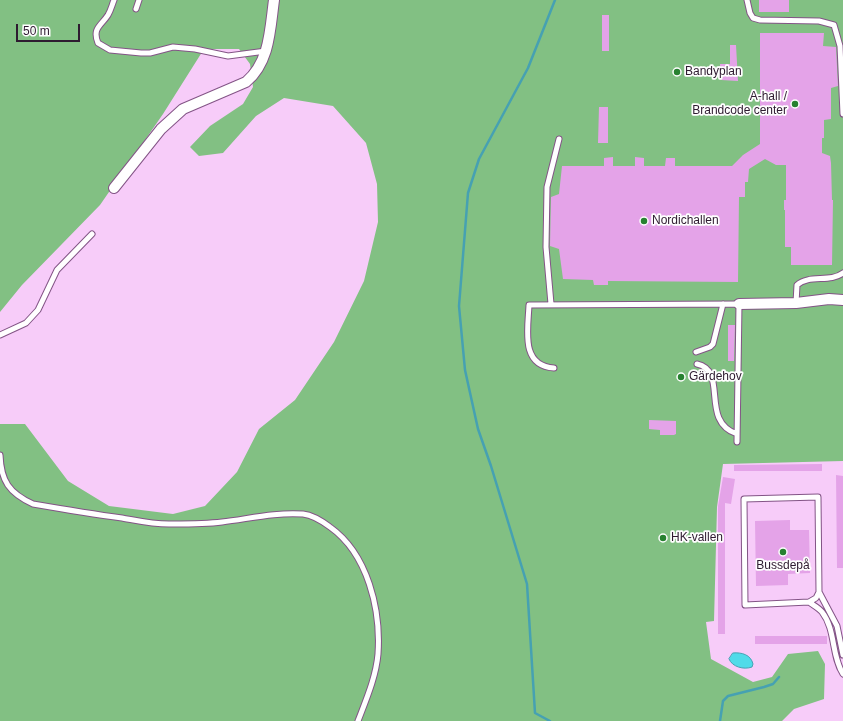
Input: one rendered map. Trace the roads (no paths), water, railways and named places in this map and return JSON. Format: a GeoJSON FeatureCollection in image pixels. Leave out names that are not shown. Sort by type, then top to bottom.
{"type":"FeatureCollection","features":[{"type":"Feature","properties":{"kind":"street"},"geometry":{"type":"LineString","coordinates":[[114,188],[161,129],[183,109],[246,82],[258,70],[266,51],[274,0]]}},
{"type":"Feature","properties":{"kind":"street"},"geometry":{"type":"LineString","coordinates":[[829,299],[843,292]]}},
{"type":"Feature","properties":{"kind":"street"},"geometry":{"type":"LineString","coordinates":[[739,304],[796,303],[829,299],[843,300]]}},
{"type":"Feature","properties":{"kind":"lane"},"geometry":{"type":"LineString","coordinates":[[114,0],[107,16],[96,28],[95,33],[98,43],[110,50],[150,53],[173,47],[186,47],[228,56],[266,51]]}},
{"type":"Feature","properties":{"kind":"lane"},"geometry":{"type":"LineString","coordinates":[[136,9],[139,0]]}},
{"type":"Feature","properties":{"kind":"lane"},"geometry":{"type":"LineString","coordinates":[[747,0],[750,13],[753,18],[760,20],[820,21],[834,24],[840,46],[843,114]]}},
{"type":"Feature","properties":{"kind":"lane"},"geometry":{"type":"LineString","coordinates":[[551,304],[546,247],[547,188],[558,139]]}},
{"type":"Feature","properties":{"kind":"lane"},"geometry":{"type":"LineString","coordinates":[[0,335],[26,323],[38,310],[57,270],[92,234]]}},
{"type":"Feature","properties":{"kind":"lane"},"geometry":{"type":"LineString","coordinates":[[796,303],[797,285],[803,280],[827,278],[843,273]]}},
{"type":"Feature","properties":{"kind":"lane"},"geometry":{"type":"LineString","coordinates":[[696,352],[710,348],[713,344],[723,304]]}},
{"type":"Feature","properties":{"kind":"lane"},"geometry":{"type":"LineString","coordinates":[[554,368],[541,365],[534,361],[529,354],[529,305],[739,304],[737,442]]}},
{"type":"Feature","properties":{"kind":"lane"},"geometry":{"type":"LineString","coordinates":[[696,364],[706,369],[711,376],[719,421],[728,431],[737,434]]}},
{"type":"Feature","properties":{"kind":"lane"},"geometry":{"type":"LineString","coordinates":[[0,455],[0,465],[10,490],[20,498],[32,504],[144,522],[172,524],[222,522],[281,514],[304,514],[322,521],[337,532],[348,544],[361,564],[373,596],[378,623],[378,655],[372,681],[358,721]]}},
{"type":"Feature","properties":{"kind":"lane"},"geometry":{"type":"LineString","coordinates":[[818,497],[819,592],[816,598],[810,602],[745,605],[744,499],[818,497]]}},
{"type":"Feature","properties":{"kind":"lane"},"geometry":{"type":"LineString","coordinates":[[819,592],[837,626],[843,655]]}},
{"type":"Feature","properties":{"kind":"lane"},"geometry":{"type":"LineString","coordinates":[[810,602],[822,612],[831,629],[835,653],[843,674]]}},
{"type":"Feature","properties":{"kind":"waterway"},"geometry":{"type":"LineString","coordinates":[[550,721],[535,713],[527,584],[491,466],[478,429],[465,370],[459,306],[468,193],[479,159],[528,68],[555,0]]}},
{"type":"Feature","properties":{"kind":"waterway"},"geometry":{"type":"LineString","coordinates":[[720,721],[723,701],[728,696],[773,684],[779,677]]}},
{"type":"Feature","properties":{"kind":"place","name":"Bandyplan"},"geometry":{"type":"Point","coordinates":[677,72]}},
{"type":"Feature","properties":{"kind":"place","name":"A-hall / Brandcode center"},"geometry":{"type":"Point","coordinates":[795,104]}},
{"type":"Feature","properties":{"kind":"place","name":"Nordichallen"},"geometry":{"type":"Point","coordinates":[644,221]}},
{"type":"Feature","properties":{"kind":"place","name":"Gärdehov"},"geometry":{"type":"Point","coordinates":[681,377]}},
{"type":"Feature","properties":{"kind":"place","name":"HK-vallen"},"geometry":{"type":"Point","coordinates":[663,538]}},
{"type":"Feature","properties":{"kind":"place","name":"Bussdepå"},"geometry":{"type":"Point","coordinates":[783,552]}}]}
